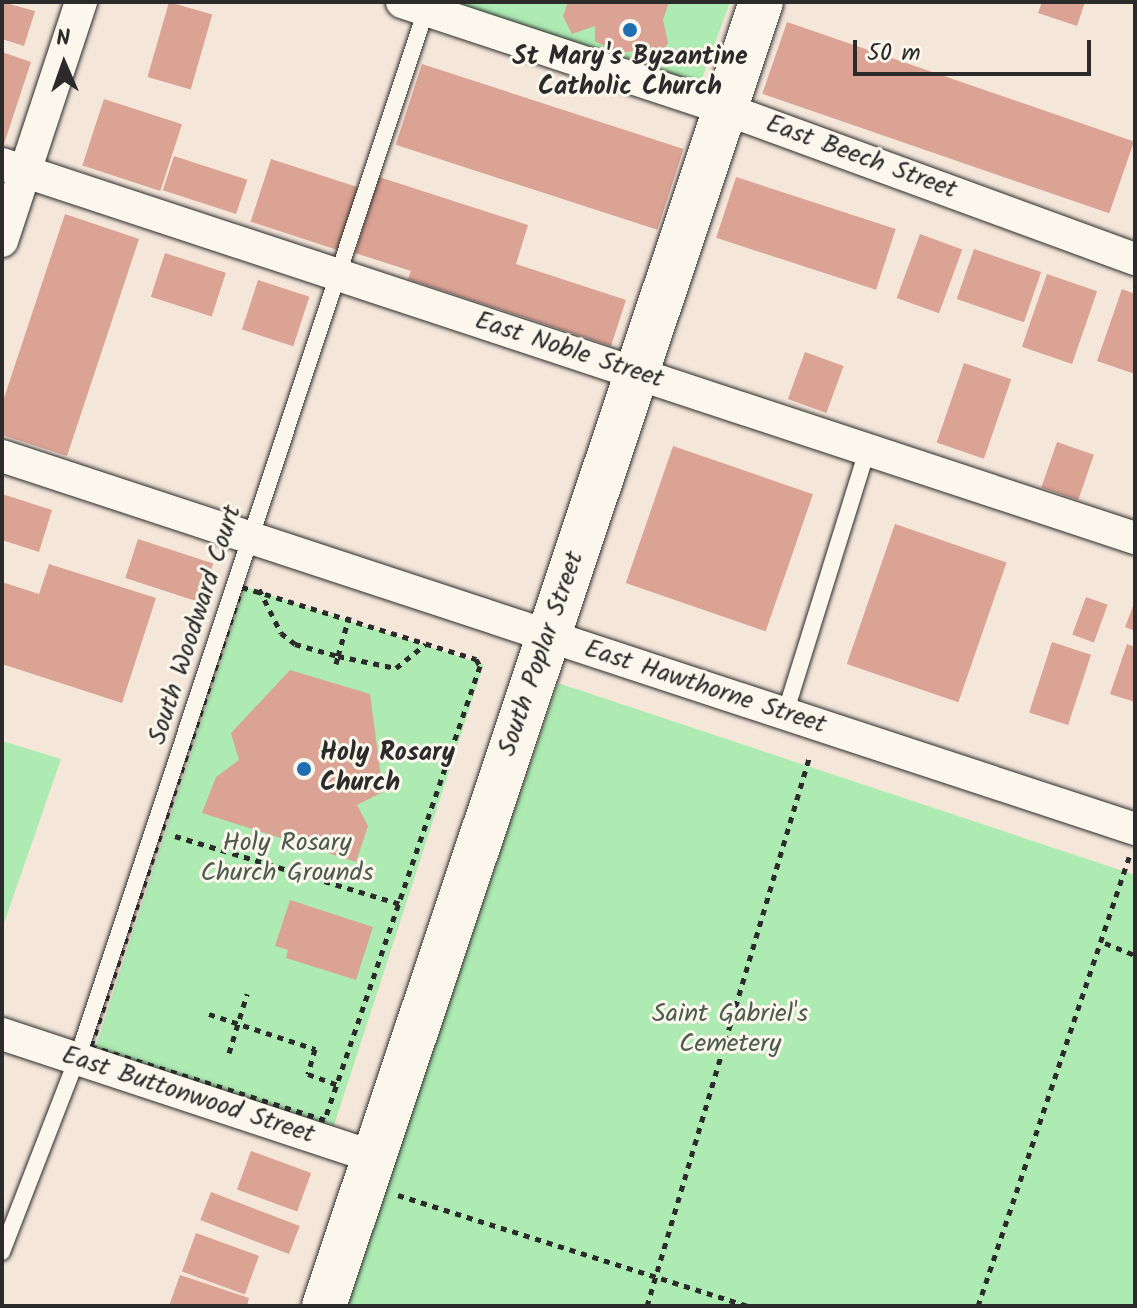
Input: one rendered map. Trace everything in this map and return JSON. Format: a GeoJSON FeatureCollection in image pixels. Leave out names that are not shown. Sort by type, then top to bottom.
{"type":"FeatureCollection","features":[{"type":"Feature","properties":{"kind":"main road","name":"South Poplar Street"},"geometry":{"type":"LineString","coordinates":[[324,1306],[761,2]]}},
{"type":"Feature","properties":{"kind":"street"},"geometry":{"type":"LineString","coordinates":[[2,241],[14,168],[81,2]]}},
{"type":"Feature","properties":{"kind":"street","name":"East Beech Street"},"geometry":{"type":"LineString","coordinates":[[414,6],[725,109],[1135,259]]}},
{"type":"Feature","properties":{"kind":"street","name":"East Noble Street"},"geometry":{"type":"LineString","coordinates":[[14,168],[1135,538]]}},
{"type":"Feature","properties":{"kind":"street","name":"East Hawthorne Street"},"geometry":{"type":"LineString","coordinates":[[2,456],[1135,829]]}},
{"type":"Feature","properties":{"kind":"street","name":"East Buttonwood Street"},"geometry":{"type":"LineString","coordinates":[[2,1034],[374,1157]]}},
{"type":"Feature","properties":{"kind":"lane","name":"South Woodward Court"},"geometry":{"type":"LineString","coordinates":[[2,1252],[77,1059],[338,275],[414,6]]}},
{"type":"Feature","properties":{"kind":"lane"},"geometry":{"type":"LineString","coordinates":[[785,714],[867,450]]}},
{"type":"Feature","properties":{"kind":"path"},"geometry":{"type":"LineString","coordinates":[[242,587],[259,588],[349,617],[476,659],[480,666],[339,1085],[325,1120],[314,1121],[91,1046],[242,587]]}},
{"type":"Feature","properties":{"kind":"path"},"geometry":{"type":"LineString","coordinates":[[259,588],[281,633],[295,644],[396,668],[427,643]]}},
{"type":"Feature","properties":{"kind":"path"},"geometry":{"type":"LineString","coordinates":[[336,664],[349,617]]}},
{"type":"Feature","properties":{"kind":"path"},"geometry":{"type":"LineString","coordinates":[[647,1306],[819,725]]}},
{"type":"Feature","properties":{"kind":"path"},"geometry":{"type":"LineString","coordinates":[[160,832],[400,904]]}},
{"type":"Feature","properties":{"kind":"path"},"geometry":{"type":"LineString","coordinates":[[978,1306],[1105,943],[1135,841]]}},
{"type":"Feature","properties":{"kind":"path"},"geometry":{"type":"LineString","coordinates":[[1105,943],[1135,955]]}},
{"type":"Feature","properties":{"kind":"path"},"geometry":{"type":"LineString","coordinates":[[229,1053],[247,994]]}},
{"type":"Feature","properties":{"kind":"path"},"geometry":{"type":"LineString","coordinates":[[209,1014],[315,1049],[308,1074],[339,1085]]}},
{"type":"Feature","properties":{"kind":"path"},"geometry":{"type":"LineString","coordinates":[[445,1212],[655,1280],[747,1306]]}},
{"type":"Feature","properties":{"kind":"green space"},"geometry":{"type":"Polygon","coordinates":[[[452,2],[730,2],[700,84],[452,2]]]}},
{"type":"Feature","properties":{"kind":"green space","name":"Holy Rosary Church Grounds"},"geometry":{"type":"Polygon","coordinates":[[[245,587],[484,665],[332,1132],[93,1054],[245,587]]]}},
{"type":"Feature","properties":{"kind":"green space","name":"Saint Gabriel's Cemetery"},"geometry":{"type":"Polygon","coordinates":[[[558,683],[1135,875],[1135,1306],[346,1306],[558,683]]]}},
{"type":"Feature","properties":{"kind":"green space"},"geometry":{"type":"Polygon","coordinates":[[[2,741],[61,759],[2,929],[2,741]]]}},
{"type":"Feature","properties":{"kind":"building"},"geometry":{"type":"Polygon","coordinates":[[[2,2],[35,11],[24,46],[2,39],[2,2]]]}},
{"type":"Feature","properties":{"kind":"building"},"geometry":{"type":"Polygon","coordinates":[[[169,2],[212,14],[191,89],[148,77],[169,2]]]}},
{"type":"Feature","properties":{"kind":"building","name":"St Mary's Byzantine Catholic Church"},"geometry":{"type":"Polygon","coordinates":[[[568,2],[669,2],[663,20],[668,43],[657,62],[642,50],[618,53],[595,41],[595,26],[572,34],[563,16],[568,2]]]}},
{"type":"Feature","properties":{"kind":"building"},"geometry":{"type":"Polygon","coordinates":[[[1042,2],[1085,2],[1077,26],[1038,13],[1042,2]]]}},
{"type":"Feature","properties":{"kind":"building"},"geometry":{"type":"Polygon","coordinates":[[[787,22],[1134,141],[1109,213],[762,94],[787,22]]]}},
{"type":"Feature","properties":{"kind":"building"},"geometry":{"type":"Polygon","coordinates":[[[2,52],[31,62],[3,147],[2,147],[2,52]]]}},
{"type":"Feature","properties":{"kind":"building"},"geometry":{"type":"Polygon","coordinates":[[[422,64],[684,149],[657,230],[396,145],[422,64]]]}},
{"type":"Feature","properties":{"kind":"building"},"geometry":{"type":"Polygon","coordinates":[[[104,99],[182,124],[160,191],[82,166],[104,99]]]}},
{"type":"Feature","properties":{"kind":"building"},"geometry":{"type":"Polygon","coordinates":[[[174,156],[247,180],[236,214],[163,190],[174,156]]]}},
{"type":"Feature","properties":{"kind":"building"},"geometry":{"type":"Polygon","coordinates":[[[271,159],[359,188],[339,251],[251,222],[271,159]]]}},
{"type":"Feature","properties":{"kind":"building"},"geometry":{"type":"Polygon","coordinates":[[[379,177],[528,225],[516,264],[626,300],[611,346],[408,279],[411,271],[355,253],[379,177]]]}},
{"type":"Feature","properties":{"kind":"building"},"geometry":{"type":"Polygon","coordinates":[[[736,177],[896,229],[876,290],[716,238],[736,177]]]}},
{"type":"Feature","properties":{"kind":"building"},"geometry":{"type":"Polygon","coordinates":[[[65,214],[139,239],[67,456],[2,435],[2,404],[65,214]]]}},
{"type":"Feature","properties":{"kind":"building"},"geometry":{"type":"Polygon","coordinates":[[[920,234],[962,249],[939,313],[897,298],[920,234]]]}},
{"type":"Feature","properties":{"kind":"building"},"geometry":{"type":"Polygon","coordinates":[[[974,249],[1041,272],[1024,322],[957,299],[974,249]]]}},
{"type":"Feature","properties":{"kind":"building"},"geometry":{"type":"Polygon","coordinates":[[[165,253],[226,273],[212,317],[151,297],[165,253]]]}},
{"type":"Feature","properties":{"kind":"building"},"geometry":{"type":"Polygon","coordinates":[[[1047,274],[1097,291],[1072,364],[1022,347],[1047,274]]]}},
{"type":"Feature","properties":{"kind":"building"},"geometry":{"type":"Polygon","coordinates":[[[258,280],[309,297],[293,346],[242,329],[258,280]]]}},
{"type":"Feature","properties":{"kind":"building"},"geometry":{"type":"Polygon","coordinates":[[[1122,289],[1135,294],[1135,374],[1097,361],[1122,289]]]}},
{"type":"Feature","properties":{"kind":"building"},"geometry":{"type":"Polygon","coordinates":[[[805,352],[844,366],[826,413],[788,399],[805,352]]]}},
{"type":"Feature","properties":{"kind":"building"},"geometry":{"type":"Polygon","coordinates":[[[964,363],[1011,379],[984,459],[937,442],[964,363]]]}},
{"type":"Feature","properties":{"kind":"building"},"geometry":{"type":"Polygon","coordinates":[[[1057,442],[1094,455],[1078,500],[1041,487],[1057,442]]]}},
{"type":"Feature","properties":{"kind":"building"},"geometry":{"type":"Polygon","coordinates":[[[673,446],[813,494],[766,631],[626,583],[673,446]]]}},
{"type":"Feature","properties":{"kind":"building"},"geometry":{"type":"Polygon","coordinates":[[[2,494],[52,510],[39,552],[2,540],[2,494]]]}},
{"type":"Feature","properties":{"kind":"building"},"geometry":{"type":"Polygon","coordinates":[[[895,524],[1007,562],[958,702],[847,664],[895,524]]]}},
{"type":"Feature","properties":{"kind":"building"},"geometry":{"type":"Polygon","coordinates":[[[138,539],[213,563],[200,602],[125,578],[138,539]]]}},
{"type":"Feature","properties":{"kind":"building"},"geometry":{"type":"Polygon","coordinates":[[[49,564],[156,598],[122,703],[2,664],[2,582],[39,594],[49,564]]]}},
{"type":"Feature","properties":{"kind":"building"},"geometry":{"type":"Polygon","coordinates":[[[1086,597],[1108,605],[1094,642],[1072,635],[1086,597]]]}},
{"type":"Feature","properties":{"kind":"building"},"geometry":{"type":"Polygon","coordinates":[[[1135,601],[1135,631],[1125,627],[1135,601]]]}},
{"type":"Feature","properties":{"kind":"building"},"geometry":{"type":"Polygon","coordinates":[[[1052,642],[1091,655],[1068,725],[1029,712],[1052,642]]]}},
{"type":"Feature","properties":{"kind":"building"},"geometry":{"type":"Polygon","coordinates":[[[1127,644],[1135,647],[1135,702],[1110,694],[1127,644]]]}},
{"type":"Feature","properties":{"kind":"building","name":"Holy Rosary Church"},"geometry":{"type":"Polygon","coordinates":[[[290,670],[370,694],[383,792],[357,805],[368,826],[356,862],[202,813],[216,777],[239,760],[231,733],[290,670]]]}},
{"type":"Feature","properties":{"kind":"building"},"geometry":{"type":"Polygon","coordinates":[[[290,900],[373,927],[356,980],[286,958],[288,950],[275,946],[290,900]]]}},
{"type":"Feature","properties":{"kind":"building"},"geometry":{"type":"Polygon","coordinates":[[[251,1151],[311,1173],[297,1211],[237,1190],[251,1151]]]}},
{"type":"Feature","properties":{"kind":"building"},"geometry":{"type":"Polygon","coordinates":[[[211,1192],[300,1226],[289,1254],[200,1220],[211,1192]]]}},
{"type":"Feature","properties":{"kind":"building"},"geometry":{"type":"Polygon","coordinates":[[[196,1233],[259,1256],[245,1294],[182,1272],[196,1233]]]}},
{"type":"Feature","properties":{"kind":"building"},"geometry":{"type":"Polygon","coordinates":[[[180,1275],[249,1298],[247,1306],[169,1306],[180,1275]]]}},
{"type":"Feature","properties":{"kind":"place","name":"St Mary's Byzantine Catholic Church"},"geometry":{"type":"Point","coordinates":[630,30]}},
{"type":"Feature","properties":{"kind":"place","name":"Holy Rosary Church"},"geometry":{"type":"Point","coordinates":[304,769]}}]}
